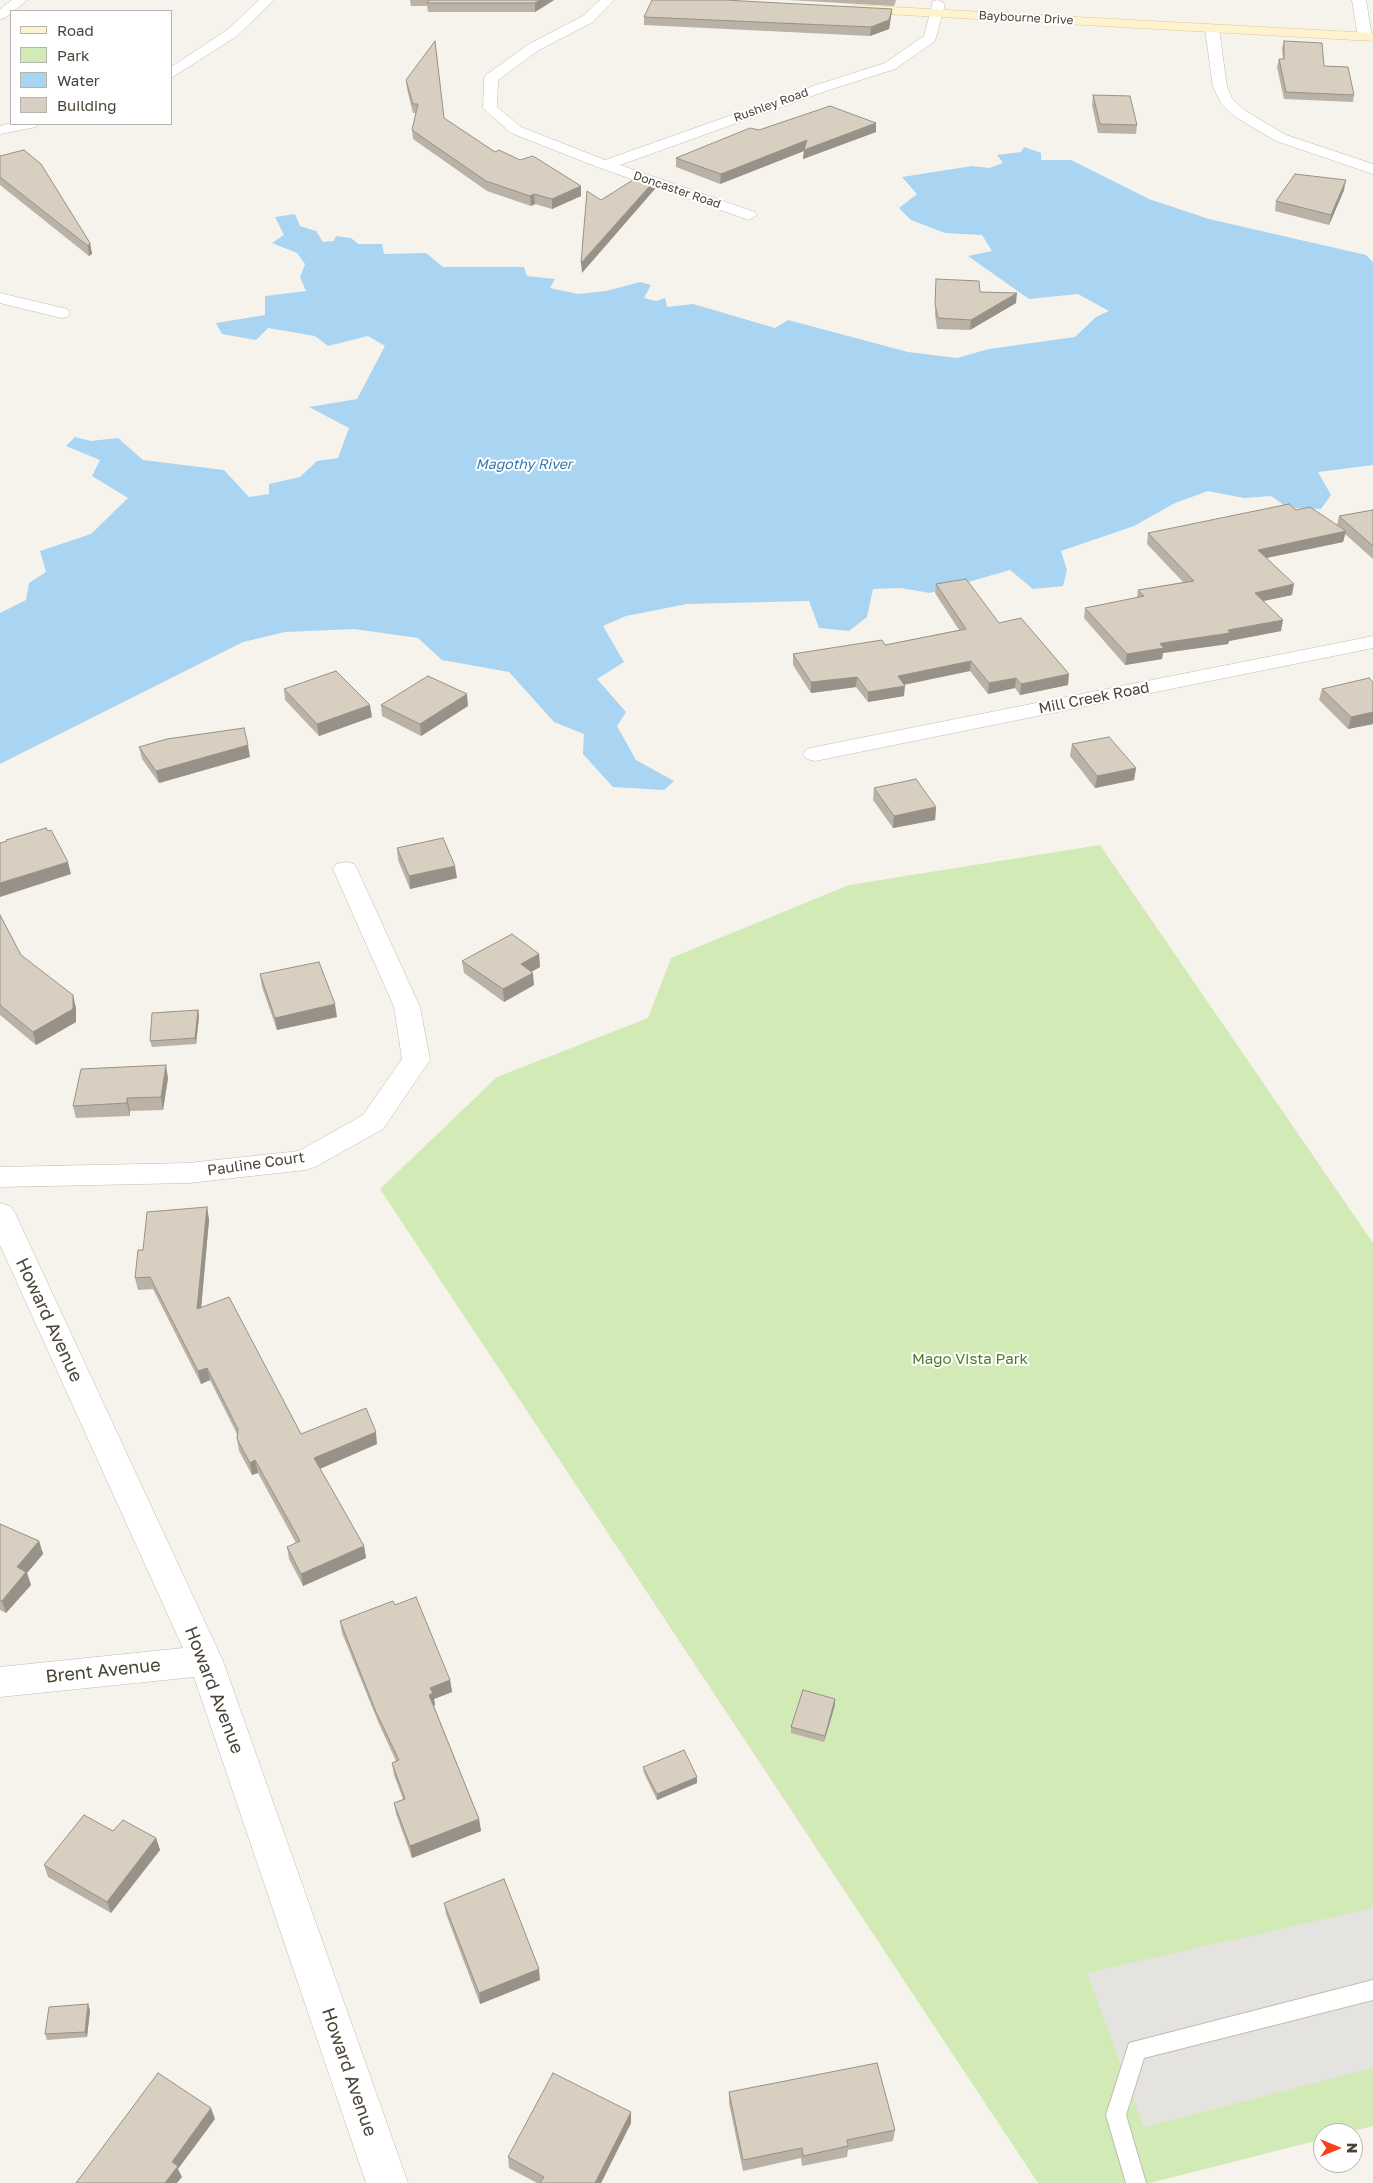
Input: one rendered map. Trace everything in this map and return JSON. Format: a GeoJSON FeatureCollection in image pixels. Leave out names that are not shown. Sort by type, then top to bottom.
{"type":"FeatureCollection","features":[{"type":"Feature","properties":{"kind":"street"},"geometry":{"type":"LineString","coordinates":[[0,16],[20,0]]}},
{"type":"Feature","properties":{"kind":"street"},"geometry":{"type":"LineString","coordinates":[[172,73],[232,33],[267,0]]}},
{"type":"Feature","properties":{"kind":"street"},"geometry":{"type":"LineString","coordinates":[[605,165],[516,130],[490,108],[490,78],[534,47],[588,19],[607,0]]}},
{"type":"Feature","properties":{"kind":"street","name":"Baybourne Drive"},"geometry":{"type":"LineString","coordinates":[[866,0],[937,8],[1212,29],[1369,31]]}},
{"type":"Feature","properties":{"kind":"street"},"geometry":{"type":"LineString","coordinates":[[1359,0],[1369,31]]}},
{"type":"Feature","properties":{"kind":"street","name":"Baybourne Drive"},"geometry":{"type":"LineString","coordinates":[[837,8],[937,8],[1369,31]]}},
{"type":"Feature","properties":{"kind":"street","name":"Rushley Road"},"geometry":{"type":"LineString","coordinates":[[605,165],[821,88],[890,66],[930,38],[937,8]]}},
{"type":"Feature","properties":{"kind":"street"},"geometry":{"type":"LineString","coordinates":[[1212,29],[1220,88],[1226,100],[1239,113],[1281,138],[1373,169]]}},
{"type":"Feature","properties":{"kind":"street"},"geometry":{"type":"LineString","coordinates":[[0,130],[26,125]]}},
{"type":"Feature","properties":{"kind":"street","name":"Doncaster Road"},"geometry":{"type":"LineString","coordinates":[[605,165],[749,215]]}},
{"type":"Feature","properties":{"kind":"street"},"geometry":{"type":"LineString","coordinates":[[0,298],[61,313]]}},
{"type":"Feature","properties":{"kind":"street","name":"Mill Creek Road"},"geometry":{"type":"LineString","coordinates":[[815,754],[1373,642]]}},
{"type":"Feature","properties":{"kind":"street","name":"Pauline Court"},"geometry":{"type":"LineString","coordinates":[[0,1177],[189,1173],[304,1160],[373,1122],[416,1060],[407,1008],[345,869]]}},
{"type":"Feature","properties":{"kind":"street","name":"Howard Avenue"},"geometry":{"type":"LineString","coordinates":[[0,1213],[206,1661],[387,2183]]}},
{"type":"Feature","properties":{"kind":"street","name":"Brent Avenue"},"geometry":{"type":"LineString","coordinates":[[0,1682],[206,1661]]}},
{"type":"Feature","properties":{"kind":"lane"},"geometry":{"type":"LineString","coordinates":[[1136,2183],[1116,2115],[1136,2050],[1373,1990]]}},
{"type":"Feature","properties":{"kind":"green space","name":"Mago Vista Park"},"geometry":{"type":"Polygon","coordinates":[[[1100,845],[1373,1243],[1373,2126],[1363,2128],[1363,2123],[1313,2123],[1313,2142],[1150,2183],[1038,2183],[380,1189],[497,1077],[648,1018],[671,958],[849,885],[1100,845]]]}},
{"type":"Feature","properties":{"kind":"shaded area"},"geometry":{"type":"Polygon","coordinates":[[[1373,1908],[1373,2068],[1144,2127],[1087,1973],[1373,1908]]]}},
{"type":"Feature","properties":{"kind":"water","name":"Magothy River"},"geometry":{"type":"Polygon","coordinates":[[[1024,147],[1041,153],[1041,160],[1071,160],[1149,199],[1209,219],[1366,255],[1373,262],[1373,465],[1318,472],[1331,495],[1321,509],[1288,508],[1271,496],[1244,498],[1208,491],[1175,503],[1134,526],[1061,551],[1067,570],[1063,586],[1033,589],[1010,570],[930,593],[901,588],[873,589],[867,617],[849,631],[819,628],[809,601],[687,604],[626,616],[603,626],[624,662],[597,679],[626,712],[617,726],[636,760],[674,781],[664,790],[613,787],[583,754],[584,734],[554,722],[509,672],[442,660],[418,638],[354,629],[285,632],[243,642],[0,764],[0,613],[26,600],[29,583],[46,572],[40,551],[91,534],[128,498],[92,476],[100,460],[66,446],[75,437],[91,441],[118,438],[143,460],[224,470],[249,497],[269,494],[269,484],[300,477],[317,461],[338,458],[349,428],[309,407],[357,399],[385,346],[368,336],[328,346],[315,336],[268,328],[256,340],[222,334],[216,323],[265,315],[265,296],[306,291],[300,277],[305,264],[297,253],[272,243],[284,235],[275,217],[295,214],[300,226],[316,231],[323,242],[334,241],[336,236],[351,238],[358,244],[382,244],[384,254],[426,253],[443,267],[524,267],[527,276],[555,279],[550,288],[578,294],[606,291],[640,282],[651,285],[644,298],[656,301],[665,298],[667,307],[693,304],[775,328],[788,320],[908,352],[957,358],[989,349],[1075,337],[1096,317],[1109,311],[1078,294],[1029,299],[968,256],[992,251],[982,235],[945,233],[911,220],[899,208],[917,194],[902,177],[972,166],[989,168],[1003,163],[997,155],[1021,152],[1024,147]]]}},
{"type":"Feature","properties":{"kind":"building"},"geometry":{"type":"Polygon","coordinates":[[[429,0],[540,0],[535,3],[427,3],[429,0]]]}},
{"type":"Feature","properties":{"kind":"building"},"geometry":{"type":"Polygon","coordinates":[[[652,0],[724,0],[892,9],[889,20],[871,27],[644,17],[652,0]]]}},
{"type":"Feature","properties":{"kind":"building"},"geometry":{"type":"Polygon","coordinates":[[[435,41],[444,118],[495,152],[499,150],[520,160],[533,156],[581,186],[552,199],[534,194],[530,196],[486,181],[412,130],[418,104],[413,104],[406,80],[435,41]]]}},
{"type":"Feature","properties":{"kind":"building"},"geometry":{"type":"Polygon","coordinates":[[[1284,41],[1322,43],[1324,66],[1348,67],[1354,95],[1286,92],[1279,59],[1284,59],[1284,41]]]}},
{"type":"Feature","properties":{"kind":"building"},"geometry":{"type":"Polygon","coordinates":[[[1093,95],[1130,96],[1137,125],[1100,124],[1093,95]]]}},
{"type":"Feature","properties":{"kind":"building"},"geometry":{"type":"Polygon","coordinates":[[[830,106],[876,123],[804,150],[807,140],[721,174],[676,158],[750,128],[759,130],[830,106]]]}},
{"type":"Feature","properties":{"kind":"building"},"geometry":{"type":"Polygon","coordinates":[[[24,150],[41,164],[90,243],[88,246],[0,177],[0,156],[24,150]]]}},
{"type":"Feature","properties":{"kind":"building"},"geometry":{"type":"Polygon","coordinates":[[[1295,174],[1346,180],[1331,215],[1276,201],[1295,174]]]}},
{"type":"Feature","properties":{"kind":"building"},"geometry":{"type":"Polygon","coordinates":[[[641,175],[655,180],[581,263],[587,191],[601,200],[641,175]]]}},
{"type":"Feature","properties":{"kind":"building"},"geometry":{"type":"Polygon","coordinates":[[[936,279],[979,281],[980,292],[1017,293],[971,320],[938,318],[935,304],[936,279]]]}},
{"type":"Feature","properties":{"kind":"building"},"geometry":{"type":"Polygon","coordinates":[[[1289,504],[1296,510],[1310,507],[1346,531],[1258,550],[1294,584],[1255,593],[1283,620],[1228,630],[1230,633],[1162,643],[1160,644],[1164,648],[1127,654],[1085,608],[1144,596],[1138,590],[1194,581],[1148,533],[1289,504]]]}},
{"type":"Feature","properties":{"kind":"building"},"geometry":{"type":"Polygon","coordinates":[[[1373,510],[1373,546],[1339,516],[1373,510]]]}},
{"type":"Feature","properties":{"kind":"building"},"geometry":{"type":"Polygon","coordinates":[[[966,579],[999,623],[1021,618],[1069,674],[1021,684],[1016,678],[989,683],[971,661],[898,676],[905,686],[868,692],[857,677],[811,682],[793,654],[882,640],[885,645],[966,629],[936,584],[966,579]]]}},
{"type":"Feature","properties":{"kind":"building"},"geometry":{"type":"Polygon","coordinates":[[[336,671],[370,705],[317,724],[284,689],[336,671]]]}},
{"type":"Feature","properties":{"kind":"building"},"geometry":{"type":"Polygon","coordinates":[[[428,676],[467,694],[420,724],[381,705],[428,676]]]}},
{"type":"Feature","properties":{"kind":"building"},"geometry":{"type":"Polygon","coordinates":[[[1369,678],[1373,682],[1373,712],[1351,717],[1322,689],[1369,678]]]}},
{"type":"Feature","properties":{"kind":"building"},"geometry":{"type":"Polygon","coordinates":[[[244,728],[248,745],[156,771],[139,747],[167,739],[244,728]]]}},
{"type":"Feature","properties":{"kind":"building"},"geometry":{"type":"Polygon","coordinates":[[[1109,737],[1136,768],[1097,776],[1072,744],[1109,737]]]}},
{"type":"Feature","properties":{"kind":"building"},"geometry":{"type":"Polygon","coordinates":[[[916,779],[936,807],[894,816],[874,788],[916,779]]]}},
{"type":"Feature","properties":{"kind":"building"},"geometry":{"type":"Polygon","coordinates":[[[46,828],[48,831],[51,830],[68,862],[0,883],[0,843],[46,828]]]}},
{"type":"Feature","properties":{"kind":"building"},"geometry":{"type":"Polygon","coordinates":[[[443,838],[455,866],[409,876],[397,848],[443,838]]]}},
{"type":"Feature","properties":{"kind":"building"},"geometry":{"type":"Polygon","coordinates":[[[0,915],[21,955],[73,995],[73,1009],[33,1032],[0,1005],[0,915]]]}},
{"type":"Feature","properties":{"kind":"building"},"geometry":{"type":"Polygon","coordinates":[[[512,934],[539,954],[521,964],[533,973],[503,989],[462,961],[512,934]]]}},
{"type":"Feature","properties":{"kind":"building"},"geometry":{"type":"Polygon","coordinates":[[[319,962],[335,1004],[275,1018],[260,974],[319,962]]]}},
{"type":"Feature","properties":{"kind":"building"},"geometry":{"type":"Polygon","coordinates":[[[198,1010],[195,1038],[150,1041],[152,1013],[198,1010]]]}},
{"type":"Feature","properties":{"kind":"building"},"geometry":{"type":"Polygon","coordinates":[[[166,1065],[161,1097],[127,1098],[127,1103],[73,1106],[81,1069],[166,1065]]]}},
{"type":"Feature","properties":{"kind":"building"},"geometry":{"type":"Polygon","coordinates":[[[207,1207],[197,1309],[229,1297],[301,1434],[366,1408],[376,1432],[314,1458],[364,1546],[301,1574],[287,1547],[300,1541],[255,1460],[250,1463],[237,1439],[238,1429],[207,1368],[198,1371],[150,1277],[135,1278],[138,1250],[143,1250],[147,1212],[207,1207]]]}},
{"type":"Feature","properties":{"kind":"building"},"geometry":{"type":"Polygon","coordinates":[[[0,1524],[39,1541],[17,1567],[26,1572],[2,1601],[0,1600],[0,1524]]]}},
{"type":"Feature","properties":{"kind":"building"},"geometry":{"type":"Polygon","coordinates":[[[416,1597],[450,1680],[430,1688],[433,1693],[429,1695],[479,1819],[410,1846],[394,1803],[405,1799],[392,1763],[399,1760],[376,1712],[340,1621],[393,1601],[395,1605],[416,1597]]]}},
{"type":"Feature","properties":{"kind":"building"},"geometry":{"type":"Polygon","coordinates":[[[803,1690],[835,1699],[825,1736],[791,1727],[803,1690]]]}},
{"type":"Feature","properties":{"kind":"building"},"geometry":{"type":"Polygon","coordinates":[[[684,1750],[697,1777],[657,1794],[643,1767],[684,1750]]]}},
{"type":"Feature","properties":{"kind":"building"},"geometry":{"type":"Polygon","coordinates":[[[84,1815],[113,1831],[123,1820],[156,1838],[107,1902],[44,1865],[84,1815]]]}},
{"type":"Feature","properties":{"kind":"building"},"geometry":{"type":"Polygon","coordinates":[[[504,1879],[539,1969],[479,1993],[444,1903],[504,1879]]]}},
{"type":"Feature","properties":{"kind":"building"},"geometry":{"type":"Polygon","coordinates":[[[88,2004],[85,2032],[45,2034],[49,2007],[88,2004]]]}},
{"type":"Feature","properties":{"kind":"building"},"geometry":{"type":"Polygon","coordinates":[[[877,2063],[895,2130],[847,2140],[848,2146],[803,2156],[802,2148],[743,2160],[729,2092],[877,2063]]]}},
{"type":"Feature","properties":{"kind":"building"},"geometry":{"type":"Polygon","coordinates":[[[158,2073],[211,2108],[172,2162],[178,2166],[165,2183],[76,2183],[158,2073]]]}},
{"type":"Feature","properties":{"kind":"building"},"geometry":{"type":"Polygon","coordinates":[[[553,2073],[631,2112],[595,2183],[540,2183],[544,2177],[508,2157],[553,2073]]]}}]}
